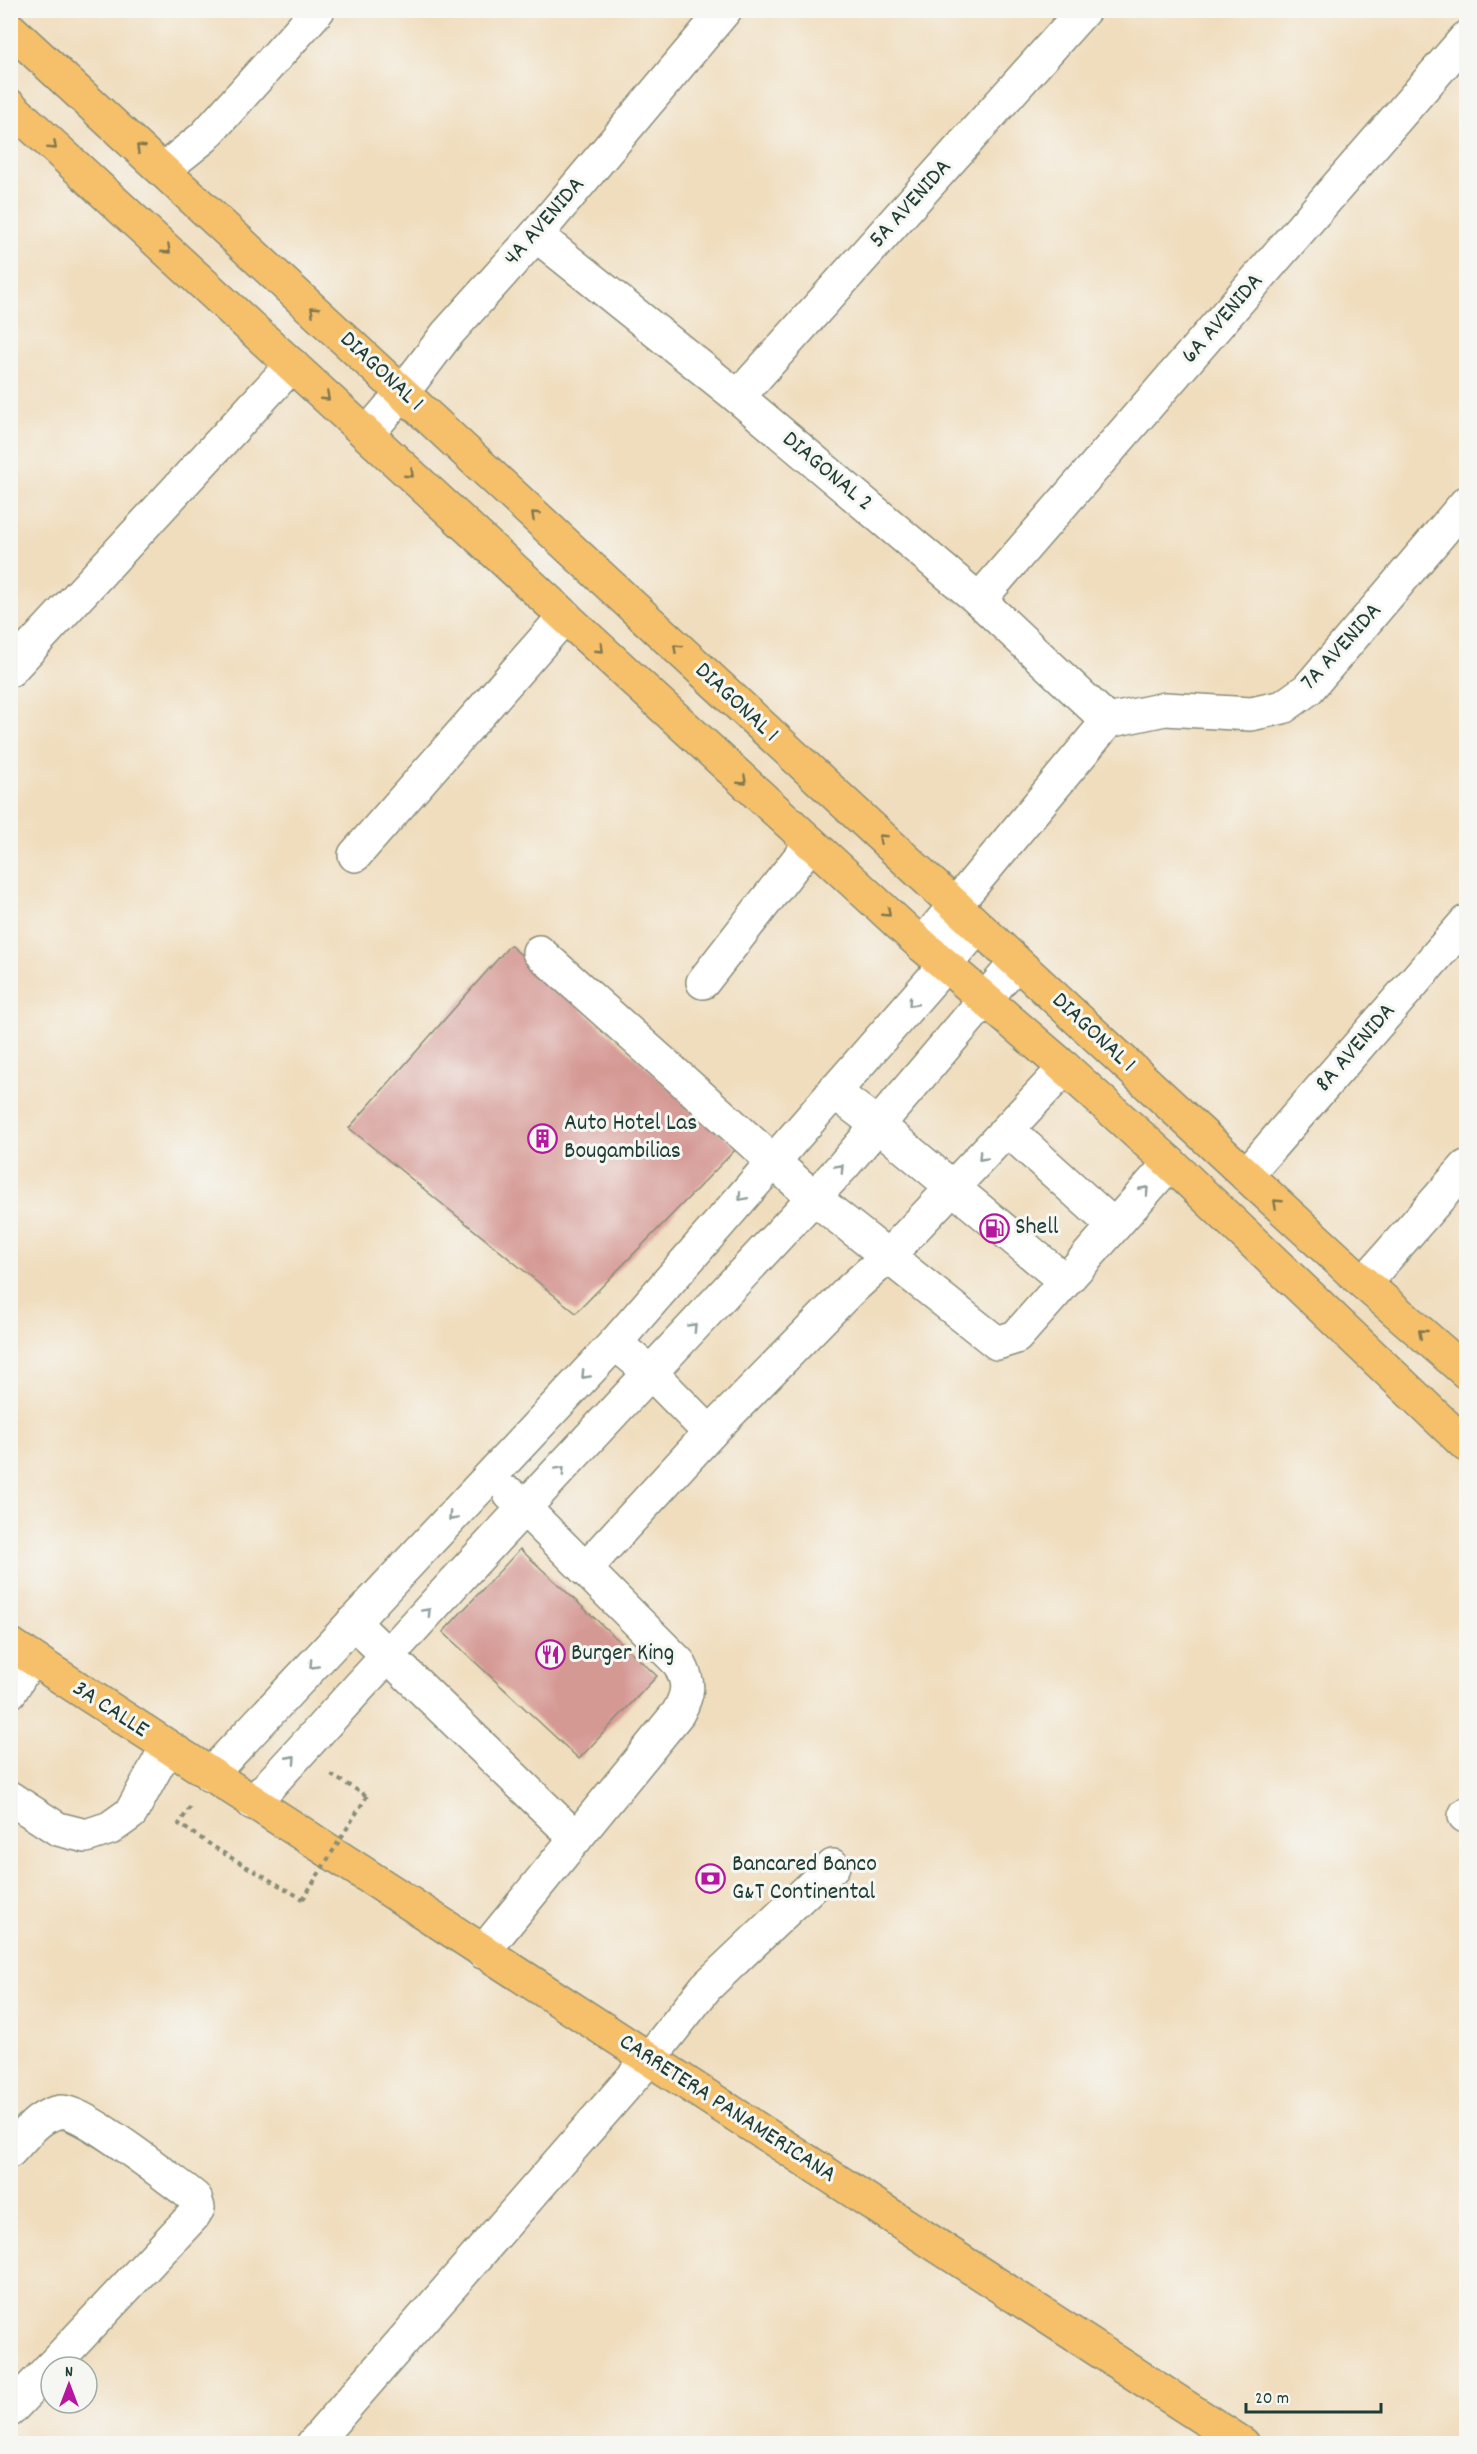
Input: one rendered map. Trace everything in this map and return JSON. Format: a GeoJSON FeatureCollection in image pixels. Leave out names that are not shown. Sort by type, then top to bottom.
{"type":"FeatureCollection","features":[{"type":"Feature","properties":{"kind":"main road","name":"DIAGONAL 1"},"geometry":{"type":"LineString","coordinates":[[10,29],[1246,1175],[1467,1371]]}},
{"type":"Feature","properties":{"kind":"main road","name":"DIAGONAL 1"},"geometry":{"type":"LineString","coordinates":[[10,106],[933,955],[1065,1068],[1170,1163],[1467,1445]]}},
{"type":"Feature","properties":{"kind":"main road","name":"3A CALLE"},"geometry":{"type":"LineString","coordinates":[[21,1651],[210,1775]]}},
{"type":"Feature","properties":{"kind":"main road","name":"CARRETERA PANAMERICANA"},"geometry":{"type":"LineString","coordinates":[[210,1775],[1243,2444]]}},
{"type":"Feature","properties":{"kind":"street"},"geometry":{"type":"LineString","coordinates":[[163,170],[204,137],[318,10]]}},
{"type":"Feature","properties":{"kind":"street","name":"4A AVENIDA"},"geometry":{"type":"LineString","coordinates":[[367,434],[403,392],[447,334],[536,235],[725,10]]}},
{"type":"Feature","properties":{"kind":"street","name":"5A AVENIDA"},"geometry":{"type":"LineString","coordinates":[[738,397],[1084,10]]}},
{"type":"Feature","properties":{"kind":"street","name":"6A AVENIDA"},"geometry":{"type":"LineString","coordinates":[[979,600],[1467,38]]}},
{"type":"Feature","properties":{"kind":"street","name":"DIAGONAL 2"},"geometry":{"type":"LineString","coordinates":[[536,235],[738,397],[979,600],[1108,721]]}},
{"type":"Feature","properties":{"kind":"street"},"geometry":{"type":"LineString","coordinates":[[10,670],[292,365]]}},
{"type":"Feature","properties":{"kind":"street","name":"7A AVENIDA"},"geometry":{"type":"LineString","coordinates":[[1108,721],[1165,709],[1251,714],[1283,707],[1308,689],[1467,503]]}},
{"type":"Feature","properties":{"kind":"street"},"geometry":{"type":"LineString","coordinates":[[355,855],[565,616]]}},
{"type":"Feature","properties":{"kind":"street"},"geometry":{"type":"LineString","coordinates":[[210,1775],[615,1342],[833,1091],[933,955],[967,917],[1108,721]]}},
{"type":"Feature","properties":{"kind":"street"},"geometry":{"type":"LineString","coordinates":[[703,982],[811,843]]}},
{"type":"Feature","properties":{"kind":"street","name":"8A AVENIDA"},"geometry":{"type":"LineString","coordinates":[[1246,1175],[1467,922]]}},
{"type":"Feature","properties":{"kind":"street"},"geometry":{"type":"LineString","coordinates":[[539,952],[813,1197],[998,1343],[1016,1336],[1170,1163]]}},
{"type":"Feature","properties":{"kind":"street"},"geometry":{"type":"LineString","coordinates":[[253,1803],[387,1655],[879,1126],[1016,963]]}},
{"type":"Feature","properties":{"kind":"street"},"geometry":{"type":"LineString","coordinates":[[585,1569],[710,1433],[848,1292],[887,1257],[1065,1068]]}},
{"type":"Feature","properties":{"kind":"street"},"geometry":{"type":"LineString","coordinates":[[833,1091],[879,1126],[1065,1281]]}},
{"type":"Feature","properties":{"kind":"street"},"geometry":{"type":"LineString","coordinates":[[1008,1130],[1113,1226]]}},
{"type":"Feature","properties":{"kind":"street"},"geometry":{"type":"LineString","coordinates":[[1364,1282],[1467,1167]]}},
{"type":"Feature","properties":{"kind":"street"},"geometry":{"type":"LineString","coordinates":[[615,1342],[651,1373],[710,1433]]}},
{"type":"Feature","properties":{"kind":"street"},"geometry":{"type":"LineString","coordinates":[[483,1952],[678,1713],[687,1696],[686,1676],[679,1663],[491,1475]]}},
{"type":"Feature","properties":{"kind":"street"},"geometry":{"type":"LineString","coordinates":[[420,1552],[455,1582]]}},
{"type":"Feature","properties":{"kind":"street"},"geometry":{"type":"LineString","coordinates":[[353,1622],[576,1838]]}},
{"type":"Feature","properties":{"kind":"street"},"geometry":{"type":"LineString","coordinates":[[10,1692],[21,1651]]}},
{"type":"Feature","properties":{"kind":"street"},"geometry":{"type":"LineString","coordinates":[[10,1798],[58,1829],[86,1836],[110,1828],[131,1813],[167,1747]]}},
{"type":"Feature","properties":{"kind":"street"},"geometry":{"type":"LineString","coordinates":[[313,2444],[649,2059],[706,1987],[833,1866]]}},
{"type":"Feature","properties":{"kind":"street"},"geometry":{"type":"LineString","coordinates":[[10,2151],[45,2117],[63,2112],[83,2118],[185,2190],[195,2199],[198,2208],[62,2355]]}},
{"type":"Feature","properties":{"kind":"street"},"geometry":{"type":"LineString","coordinates":[[10,2410],[39,2380]]}},
{"type":"Feature","properties":{"kind":"path"},"geometry":{"type":"LineString","coordinates":[[210,1775],[179,1824],[228,1856],[303,1899],[367,1796],[323,1770]]}},
{"type":"Feature","properties":{"kind":"building","name":"Auto Hotel Las Bougambilias"},"geometry":{"type":"Polygon","coordinates":[[[510,945],[737,1148],[576,1313],[349,1128],[510,945]]]}},
{"type":"Feature","properties":{"kind":"building","name":"Burger King"},"geometry":{"type":"Polygon","coordinates":[[[520,1549],[657,1676],[579,1759],[443,1632],[520,1549]]]}},
{"type":"Feature","properties":{"kind":"place","name":"Auto Hotel Las Bougambilias"},"geometry":{"type":"Point","coordinates":[543,1138]}},
{"type":"Feature","properties":{"kind":"place","name":"Shell"},"geometry":{"type":"Point","coordinates":[994,1228]}},
{"type":"Feature","properties":{"kind":"place","name":"Burger King"},"geometry":{"type":"Point","coordinates":[550,1654]}},
{"type":"Feature","properties":{"kind":"place","name":"Bancared Banco G&T Continental"},"geometry":{"type":"Point","coordinates":[711,1879]}}]}
